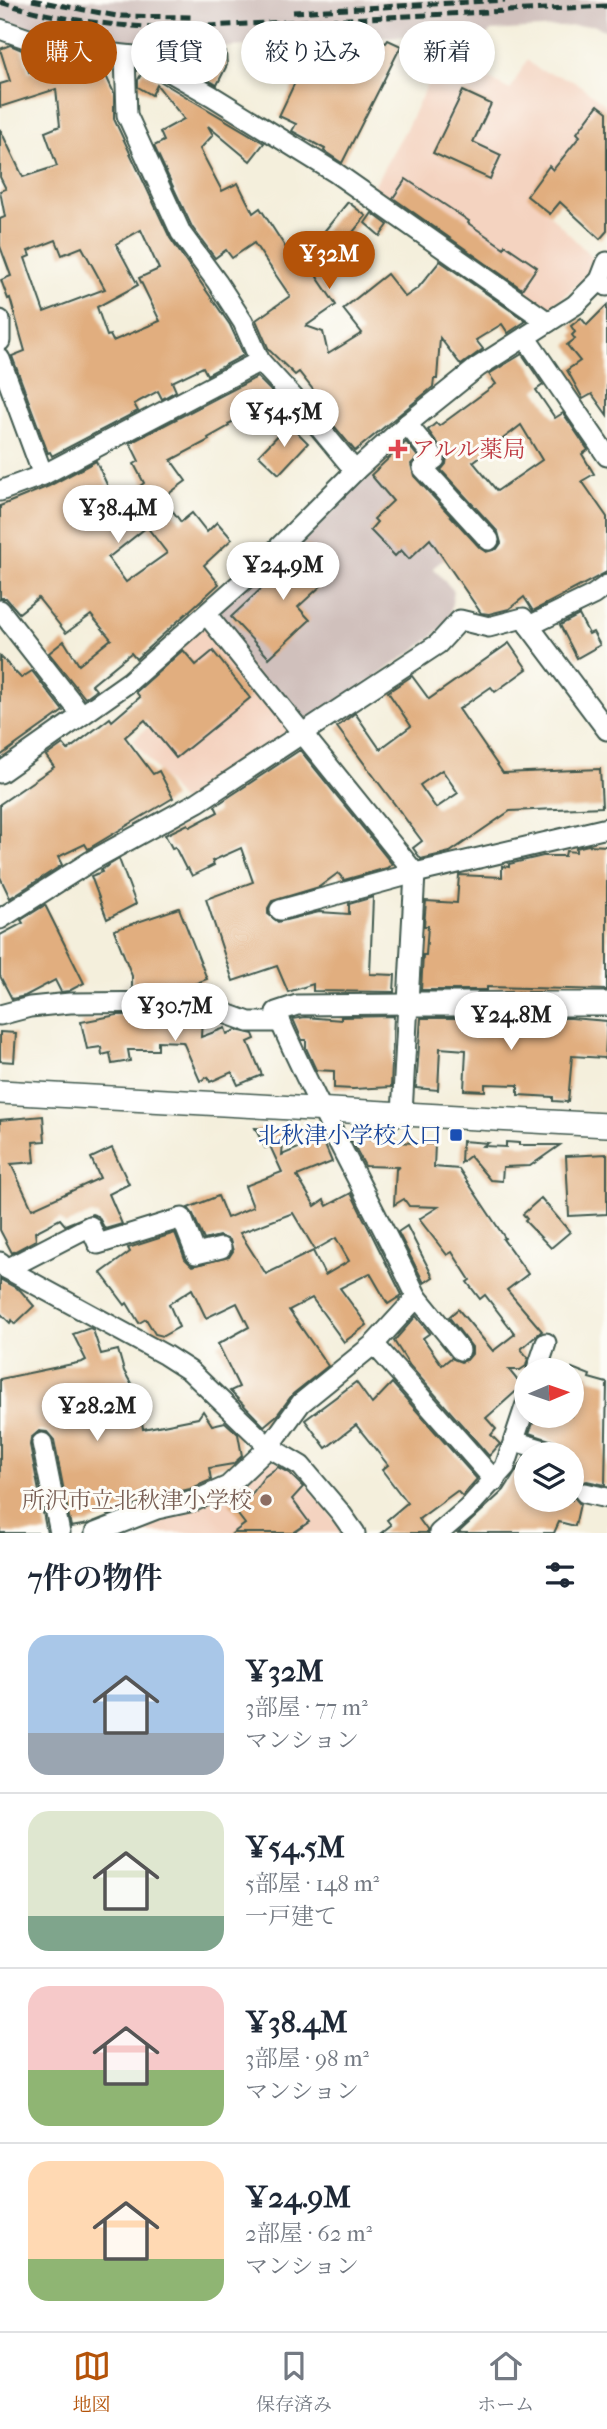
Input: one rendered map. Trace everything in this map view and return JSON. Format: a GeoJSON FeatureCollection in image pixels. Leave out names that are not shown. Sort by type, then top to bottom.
{"type":"FeatureCollection","features":[{"type":"Feature","properties":{"kind":"street"},"geometry":{"type":"LineString","coordinates":[[0,29],[34,41],[76,50],[144,57],[336,173],[548,322]]}},
{"type":"Feature","properties":{"kind":"street"},"geometry":{"type":"LineString","coordinates":[[125,56],[127,115],[181,233],[243,323],[260,361],[355,471]]}},
{"type":"Feature","properties":{"kind":"street"},"geometry":{"type":"LineString","coordinates":[[0,773],[129,682],[207,615],[355,471],[407,425],[478,367],[575,305],[605,276]]}},
{"type":"Feature","properties":{"kind":"street"},"geometry":{"type":"LineString","coordinates":[[0,320],[0,341]]}},
{"type":"Feature","properties":{"kind":"street"},"geometry":{"type":"LineString","coordinates":[[525,337],[607,456]]}},
{"type":"Feature","properties":{"kind":"street"},"geometry":{"type":"LineString","coordinates":[[0,359],[43,475]]}},
{"type":"Feature","properties":{"kind":"street"},"geometry":{"type":"LineString","coordinates":[[0,491],[43,475],[260,361]]}},
{"type":"Feature","properties":{"kind":"street"},"geometry":{"type":"LineString","coordinates":[[407,425],[435,459],[423,468],[489,540]]}},
{"type":"Feature","properties":{"kind":"street"},"geometry":{"type":"LineString","coordinates":[[529,626],[593,595],[607,585]]}},
{"type":"Feature","properties":{"kind":"street"},"geometry":{"type":"LineString","coordinates":[[0,610],[82,715]]}},
{"type":"Feature","properties":{"kind":"street"},"geometry":{"type":"LineString","coordinates":[[207,615],[415,873],[402,1114]]}},
{"type":"Feature","properties":{"kind":"street"},"geometry":{"type":"LineString","coordinates":[[0,919],[91,861],[198,802],[438,644],[460,620],[488,627],[523,618],[607,730]]}},
{"type":"Feature","properties":{"kind":"street"},"geometry":{"type":"LineString","coordinates":[[281,910],[415,873],[607,828]]}},
{"type":"Feature","properties":{"kind":"street"},"geometry":{"type":"LineString","coordinates":[[0,1015],[30,1007],[70,1003],[181,1002],[208,1007],[249,1022],[281,1023]]}},
{"type":"Feature","properties":{"kind":"street"},"geometry":{"type":"LineString","coordinates":[[460,1350],[417,1297],[380,1219],[321,1110],[276,1012],[297,1005],[607,1004]]}},
{"type":"Feature","properties":{"kind":"street"},"geometry":{"type":"LineString","coordinates":[[0,1092],[607,1125]]}},
{"type":"Feature","properties":{"kind":"street"},"geometry":{"type":"LineString","coordinates":[[4,1265],[90,1226],[98,1244],[182,1218],[196,1254],[221,1248]]}},
{"type":"Feature","properties":{"kind":"street"},"geometry":{"type":"LineString","coordinates":[[4,1265],[165,1354],[190,1371],[269,1447],[301,1466],[340,1511],[355,1533]]}},
{"type":"Feature","properties":{"kind":"street"},"geometry":{"type":"LineString","coordinates":[[96,1533],[158,1509],[194,1501],[228,1486],[269,1447],[301,1403],[374,1344],[417,1297]]}},
{"type":"Feature","properties":{"kind":"street"},"geometry":{"type":"LineString","coordinates":[[541,1358],[546,1343]]}},
{"type":"Feature","properties":{"kind":"street"},"geometry":{"type":"LineString","coordinates":[[374,1344],[495,1481]]}},
{"type":"Feature","properties":{"kind":"street"},"geometry":{"type":"LineString","coordinates":[[439,1533],[495,1481],[505,1467],[518,1428]]}},
{"type":"Feature","properties":{"kind":"street"},"geometry":{"type":"LineString","coordinates":[[42,1443],[60,1533]]}},
{"type":"Feature","properties":{"kind":"street"},"geometry":{"type":"LineString","coordinates":[[585,1493],[607,1498]]}},
{"type":"Feature","properties":{"kind":"shaded area"},"geometry":{"type":"Polygon","coordinates":[[[0,0],[607,0],[607,31],[593,25],[495,31],[495,21],[399,21],[399,37],[385,37],[385,21],[241,21],[241,46],[227,47],[227,21],[131,21],[131,49],[117,47],[117,21],[21,21],[21,29],[0,22],[0,0]]]}},
{"type":"Feature","properties":{"kind":"shaded area"},"geometry":{"type":"Polygon","coordinates":[[[527,60],[539,70],[573,80],[607,106],[607,137],[548,213],[594,259],[584,278],[545,313],[372,189],[428,84],[495,82],[510,90],[527,60]]]}},
{"type":"Feature","properties":{"kind":"shaded area"},"geometry":{"type":"Polygon","coordinates":[[[361,466],[448,555],[433,568],[454,591],[449,620],[426,642],[302,729],[207,615],[361,466]]]}},
{"type":"Feature","properties":{"kind":"shaded area"},"geometry":{"type":"Polygon","coordinates":[[[207,615],[304,732],[187,808],[133,740],[206,678],[177,641],[207,615]]]}},
{"type":"Feature","properties":{"kind":"shaded area","name":"所沢市立北秋津小学校"},"geometry":{"type":"Polygon","coordinates":[[[275,1460],[293,1468],[345,1533],[111,1533],[275,1460]]]}},
{"type":"Feature","properties":{"kind":"building"},"geometry":{"type":"Polygon","coordinates":[[[388,40],[399,45],[385,78],[385,42],[388,40]]]}},
{"type":"Feature","properties":{"kind":"building"},"geometry":{"type":"Polygon","coordinates":[[[10,45],[21,50],[21,84],[110,84],[114,93],[114,119],[170,238],[230,325],[244,355],[207,375],[203,367],[172,382],[176,391],[162,399],[158,391],[134,404],[138,411],[52,456],[48,453],[12,356],[25,351],[10,298],[8,299],[1,280],[11,276],[0,246],[0,219],[5,217],[0,191],[6,189],[0,177],[0,129],[23,177],[57,166],[45,132],[60,126],[56,89],[0,107],[0,84],[10,81],[0,49],[10,45]],[[141,230],[116,244],[138,285],[97,307],[107,336],[110,335],[113,341],[160,321],[139,278],[159,269],[141,230]],[[56,240],[28,251],[30,256],[25,258],[44,312],[105,289],[82,247],[62,255],[56,240]]]}},
{"type":"Feature","properties":{"kind":"building"},"geometry":{"type":"Polygon","coordinates":[[[138,84],[165,84],[264,143],[250,161],[208,126],[213,135],[200,149],[222,191],[238,183],[253,213],[260,208],[297,265],[348,202],[366,216],[317,277],[336,305],[306,326],[323,332],[328,354],[362,333],[343,309],[387,274],[405,297],[418,288],[440,261],[526,321],[508,333],[502,324],[476,340],[483,349],[461,365],[440,338],[437,379],[434,379],[433,387],[355,451],[324,414],[329,410],[299,372],[295,375],[269,350],[256,320],[290,296],[254,243],[232,258],[226,250],[215,258],[192,227],[154,146],[164,141],[160,132],[184,119],[157,85],[152,95],[138,87],[138,84]]]}},
{"type":"Feature","properties":{"kind":"building"},"geometry":{"type":"Polygon","coordinates":[[[294,84],[382,84],[342,163],[324,151],[325,149],[292,131],[296,124],[279,116],[294,84]]]}},
{"type":"Feature","properties":{"kind":"building"},"geometry":{"type":"Polygon","coordinates":[[[463,91],[491,104],[473,142],[501,155],[490,179],[433,153],[463,91]]]}},
{"type":"Feature","properties":{"kind":"building"},"geometry":{"type":"Polygon","coordinates":[[[598,105],[607,112],[607,231],[600,239],[560,202],[550,214],[527,196],[549,166],[553,170],[580,136],[577,133],[598,105]]]}},
{"type":"Feature","properties":{"kind":"building"},"geometry":{"type":"Polygon","coordinates":[[[406,179],[504,248],[505,245],[537,267],[522,289],[393,198],[406,179]]]}},
{"type":"Feature","properties":{"kind":"building"},"geometry":{"type":"Polygon","coordinates":[[[372,213],[388,225],[380,236],[365,223],[372,213]]]}},
{"type":"Feature","properties":{"kind":"building"},"geometry":{"type":"Polygon","coordinates":[[[607,305],[607,415],[592,394],[583,399],[567,370],[580,361],[567,345],[575,339],[571,326],[581,318],[587,325],[607,305]]]}},
{"type":"Feature","properties":{"kind":"building"},"geometry":{"type":"Polygon","coordinates":[[[522,354],[543,385],[536,390],[555,418],[563,413],[588,450],[582,454],[594,474],[582,481],[607,517],[607,572],[533,611],[524,597],[509,609],[489,614],[481,613],[430,539],[409,559],[401,550],[395,556],[370,530],[377,522],[374,519],[393,501],[371,475],[406,442],[418,457],[411,464],[414,476],[480,548],[486,552],[497,549],[501,543],[498,532],[441,470],[447,457],[428,430],[436,423],[439,426],[496,384],[489,374],[522,354]],[[521,425],[473,462],[497,491],[542,460],[521,425]]]}},
{"type":"Feature","properties":{"kind":"building"},"geometry":{"type":"Polygon","coordinates":[[[257,377],[273,393],[251,413],[228,424],[229,426],[208,438],[209,440],[171,460],[186,481],[163,498],[181,522],[192,513],[207,532],[217,522],[232,539],[204,565],[219,584],[136,659],[131,653],[92,685],[96,690],[85,698],[49,653],[64,641],[79,665],[111,639],[91,615],[66,633],[38,598],[19,613],[6,598],[0,598],[0,506],[49,486],[96,461],[116,504],[144,483],[134,464],[139,461],[130,443],[257,377]],[[147,527],[108,558],[126,582],[167,553],[147,527]]]}},
{"type":"Feature","properties":{"kind":"building"},"geometry":{"type":"Polygon","coordinates":[[[289,424],[308,443],[279,474],[259,455],[289,424]]]}},
{"type":"Feature","properties":{"kind":"building"},"geometry":{"type":"Polygon","coordinates":[[[308,545],[334,574],[298,607],[310,620],[269,658],[231,617],[308,545]]]}},
{"type":"Feature","properties":{"kind":"building"},"geometry":{"type":"Polygon","coordinates":[[[579,615],[589,634],[593,632],[600,645],[577,658],[560,625],[579,615]]]}},
{"type":"Feature","properties":{"kind":"building"},"geometry":{"type":"Polygon","coordinates":[[[509,643],[527,669],[495,692],[491,687],[459,709],[503,773],[600,769],[602,807],[510,811],[450,852],[421,859],[413,848],[422,841],[337,727],[355,713],[380,749],[411,726],[388,692],[412,676],[429,699],[509,643]],[[442,770],[420,785],[436,808],[458,793],[442,770]]]}},
{"type":"Feature","properties":{"kind":"building"},"geometry":{"type":"Polygon","coordinates":[[[183,650],[196,665],[213,651],[250,698],[176,758],[145,720],[125,737],[153,774],[159,771],[173,798],[88,849],[85,844],[58,857],[62,865],[10,898],[0,877],[0,804],[54,767],[46,756],[63,744],[68,750],[110,718],[112,721],[140,697],[136,692],[183,650]]]}},
{"type":"Feature","properties":{"kind":"building"},"geometry":{"type":"Polygon","coordinates":[[[0,656],[21,678],[32,671],[63,711],[0,756],[0,656]]]}},
{"type":"Feature","properties":{"kind":"building"},"geometry":{"type":"Polygon","coordinates":[[[300,750],[392,864],[387,868],[344,880],[338,873],[319,887],[272,901],[268,914],[278,922],[319,912],[349,914],[349,904],[373,897],[370,974],[395,975],[394,992],[313,991],[313,984],[288,992],[277,966],[233,981],[206,899],[253,882],[241,848],[212,861],[214,865],[192,876],[165,835],[188,824],[190,827],[218,812],[215,806],[300,750]]]}},
{"type":"Feature","properties":{"kind":"building"},"geometry":{"type":"Polygon","coordinates":[[[588,845],[607,846],[607,990],[487,987],[487,990],[421,990],[428,926],[424,926],[426,901],[457,903],[459,875],[502,877],[502,866],[509,867],[509,864],[543,856],[565,856],[566,851],[576,852],[576,848],[588,845]]]}},
{"type":"Feature","properties":{"kind":"building"},"geometry":{"type":"Polygon","coordinates":[[[119,859],[136,904],[107,919],[91,876],[102,872],[101,870],[119,859]]]}},
{"type":"Feature","properties":{"kind":"building"},"geometry":{"type":"Polygon","coordinates":[[[45,905],[84,983],[61,992],[55,980],[25,996],[12,999],[0,976],[0,935],[23,923],[21,920],[45,905]]]}},
{"type":"Feature","properties":{"kind":"building"},"geometry":{"type":"Polygon","coordinates":[[[179,908],[207,979],[179,990],[132,990],[132,976],[114,930],[179,908]]]}},
{"type":"Feature","properties":{"kind":"building"},"geometry":{"type":"Polygon","coordinates":[[[180,1014],[202,1018],[201,1037],[225,1028],[227,1034],[236,1030],[253,1034],[255,1039],[248,1042],[262,1075],[238,1085],[232,1072],[210,1082],[208,1077],[200,1081],[183,1042],[158,1041],[158,1050],[128,1050],[130,1061],[112,1064],[110,1053],[102,1055],[101,1047],[87,1049],[81,1022],[117,1015],[180,1014]]]}},
{"type":"Feature","properties":{"kind":"building"},"geometry":{"type":"Polygon","coordinates":[[[394,1016],[391,1087],[353,1089],[334,1088],[334,1071],[316,1070],[306,1048],[306,1040],[302,1040],[293,1019],[305,1017],[341,1020],[341,1017],[394,1016]]]}},
{"type":"Feature","properties":{"kind":"building"},"geometry":{"type":"Polygon","coordinates":[[[421,1018],[479,1018],[515,1022],[515,1018],[607,1021],[605,1058],[572,1056],[568,1102],[553,1101],[553,1097],[518,1095],[518,1085],[485,1084],[485,1091],[464,1090],[466,1050],[440,1048],[438,1090],[416,1088],[421,1018]]]}},
{"type":"Feature","properties":{"kind":"building"},"geometry":{"type":"Polygon","coordinates":[[[0,1032],[16,1033],[14,1062],[0,1061],[0,1032]]]}},
{"type":"Feature","properties":{"kind":"building"},"geometry":{"type":"Polygon","coordinates":[[[43,1116],[45,1141],[33,1142],[35,1162],[11,1164],[32,1209],[100,1178],[91,1158],[112,1148],[129,1184],[109,1194],[122,1224],[105,1229],[98,1216],[92,1214],[65,1225],[60,1219],[35,1232],[36,1240],[12,1253],[0,1230],[0,1120],[43,1116]]]}},
{"type":"Feature","properties":{"kind":"building"},"geometry":{"type":"Polygon","coordinates":[[[255,1128],[284,1130],[282,1155],[322,1138],[332,1162],[297,1176],[315,1206],[324,1200],[327,1206],[351,1193],[402,1295],[388,1304],[370,1273],[340,1288],[367,1325],[344,1342],[312,1298],[289,1310],[328,1366],[293,1394],[277,1415],[264,1426],[230,1391],[239,1387],[218,1344],[249,1327],[237,1303],[206,1318],[192,1289],[169,1304],[179,1327],[163,1336],[155,1334],[146,1319],[139,1323],[127,1303],[125,1305],[101,1273],[130,1252],[128,1248],[175,1233],[185,1259],[192,1266],[229,1257],[233,1251],[230,1240],[219,1236],[204,1240],[188,1208],[218,1196],[227,1218],[253,1207],[245,1186],[282,1172],[270,1146],[265,1148],[255,1128]],[[293,1213],[240,1233],[266,1274],[313,1251],[325,1275],[349,1261],[336,1238],[315,1250],[293,1213]]]}},
{"type":"Feature","properties":{"kind":"building"},"geometry":{"type":"Polygon","coordinates":[[[350,1138],[396,1139],[396,1142],[435,1144],[434,1167],[459,1169],[528,1274],[507,1290],[542,1331],[521,1349],[528,1358],[514,1358],[514,1370],[509,1370],[514,1376],[514,1393],[486,1418],[496,1429],[491,1435],[500,1444],[489,1456],[410,1366],[394,1341],[416,1316],[430,1333],[423,1338],[442,1365],[451,1358],[461,1362],[467,1360],[472,1354],[472,1347],[449,1317],[458,1309],[493,1351],[515,1334],[485,1295],[480,1299],[467,1282],[470,1280],[452,1252],[447,1255],[419,1219],[438,1207],[409,1206],[404,1199],[394,1205],[396,1169],[400,1167],[365,1166],[350,1138]]]}},
{"type":"Feature","properties":{"kind":"building"},"geometry":{"type":"Polygon","coordinates":[[[462,1141],[488,1143],[483,1146],[506,1147],[506,1142],[519,1145],[560,1145],[530,1166],[503,1167],[502,1181],[490,1180],[470,1156],[461,1163],[462,1141]]]}},
{"type":"Feature","properties":{"kind":"building"},"geometry":{"type":"Polygon","coordinates":[[[607,1154],[607,1214],[569,1216],[566,1156],[607,1154]]]}},
{"type":"Feature","properties":{"kind":"building"},"geometry":{"type":"Polygon","coordinates":[[[541,1198],[570,1232],[551,1248],[525,1221],[527,1219],[523,1214],[541,1198]]]}},
{"type":"Feature","properties":{"kind":"building"},"geometry":{"type":"Polygon","coordinates":[[[407,1226],[433,1277],[424,1283],[398,1232],[407,1226]]]}},
{"type":"Feature","properties":{"kind":"building"},"geometry":{"type":"Polygon","coordinates":[[[0,1279],[20,1290],[34,1306],[15,1324],[12,1320],[10,1323],[0,1313],[0,1279]]]}},
{"type":"Feature","properties":{"kind":"building"},"geometry":{"type":"Polygon","coordinates":[[[90,1328],[101,1354],[118,1350],[124,1371],[137,1394],[132,1417],[141,1415],[143,1429],[198,1418],[203,1411],[212,1425],[225,1422],[238,1434],[242,1456],[233,1464],[209,1468],[211,1480],[190,1489],[153,1498],[88,1524],[71,1527],[54,1440],[47,1432],[39,1431],[31,1438],[30,1445],[47,1533],[0,1533],[0,1379],[86,1360],[73,1334],[90,1328]]]}},
{"type":"Feature","properties":{"kind":"building"},"geometry":{"type":"Polygon","coordinates":[[[584,1373],[590,1375],[589,1378],[607,1383],[605,1485],[584,1482],[584,1442],[556,1442],[529,1433],[531,1428],[584,1428],[584,1373]]]}},
{"type":"Feature","properties":{"kind":"building"},"geometry":{"type":"Polygon","coordinates":[[[356,1382],[372,1404],[392,1383],[477,1479],[462,1496],[457,1491],[419,1519],[427,1533],[381,1533],[391,1525],[387,1520],[407,1503],[382,1470],[388,1465],[356,1425],[326,1448],[305,1420],[356,1382]]]}},
{"type":"Feature","properties":{"kind":"building"},"geometry":{"type":"Polygon","coordinates":[[[278,1467],[289,1473],[303,1487],[292,1499],[309,1522],[293,1533],[233,1533],[245,1524],[229,1503],[247,1490],[249,1498],[264,1477],[278,1467]]]}},
{"type":"Feature","properties":{"kind":"building"},"geometry":{"type":"Polygon","coordinates":[[[514,1474],[514,1512],[578,1512],[575,1526],[559,1522],[554,1533],[458,1533],[504,1490],[514,1474]]]}},
{"type":"Feature","properties":{"kind":"railway"},"geometry":{"type":"LineString","coordinates":[[32,0],[117,16],[192,17]]}},
{"type":"Feature","properties":{"kind":"railway"},"geometry":{"type":"LineString","coordinates":[[293,12],[505,0]]}},
{"type":"Feature","properties":{"kind":"railway"},"geometry":{"type":"LineString","coordinates":[[0,2],[84,21],[170,28],[607,6]]}},
{"type":"Feature","properties":{"kind":"place","name":"アルル薬局"},"geometry":{"type":"Point","coordinates":[398,449]}},
{"type":"Feature","properties":{"kind":"place","name":"北秋津小学校入口"},"geometry":{"type":"Point","coordinates":[456,1135]}},
{"type":"Feature","properties":{"kind":"place","name":"所沢市立北秋津小学校"},"geometry":{"type":"Point","coordinates":[266,1500]}}]}
